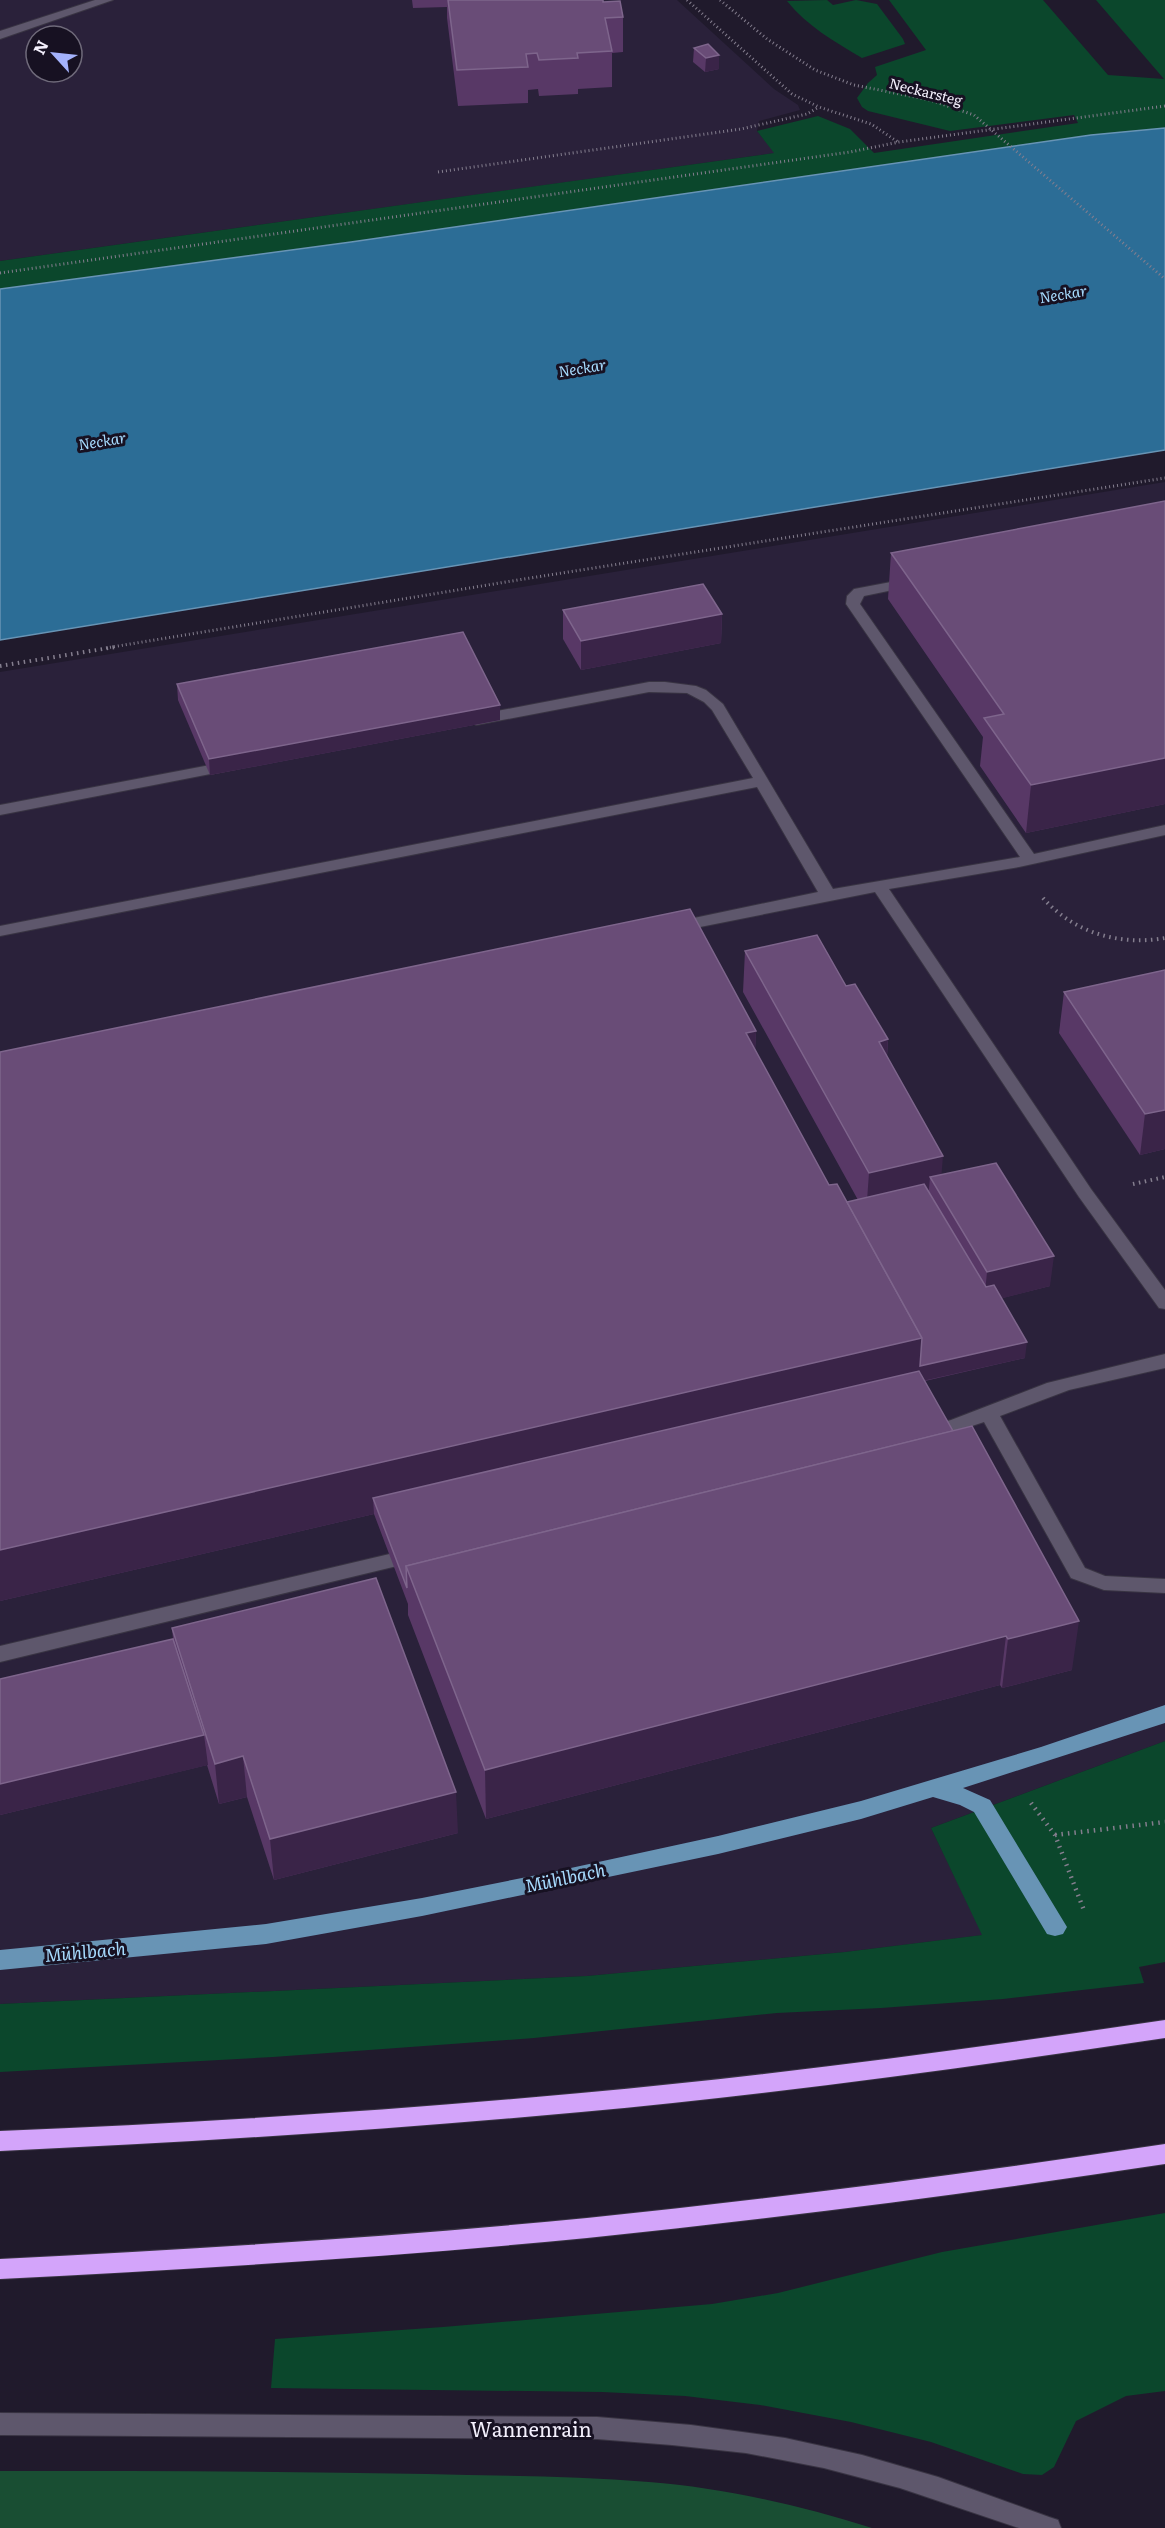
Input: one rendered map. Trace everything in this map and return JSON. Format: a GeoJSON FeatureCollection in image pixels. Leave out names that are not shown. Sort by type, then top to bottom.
{"type":"FeatureCollection","features":[{"type":"Feature","properties":{"kind":"highway"},"geometry":{"type":"LineString","coordinates":[[0,2141],[167,2135],[508,2109],[789,2079],[1165,2029]]}},
{"type":"Feature","properties":{"kind":"highway"},"geometry":{"type":"LineString","coordinates":[[0,2269],[194,2260],[656,2222],[1032,2176],[1165,2154]]}},
{"type":"Feature","properties":{"kind":"street"},"geometry":{"type":"LineString","coordinates":[[0,35],[106,0]]}},
{"type":"Feature","properties":{"kind":"street"},"geometry":{"type":"LineString","coordinates":[[922,580],[864,590],[854,596],[854,604],[919,703],[949,740],[1024,861]]}},
{"type":"Feature","properties":{"kind":"street"},"geometry":{"type":"LineString","coordinates":[[464,722],[650,687],[678,686],[703,694],[720,707],[828,895]]}},
{"type":"Feature","properties":{"kind":"street"},"geometry":{"type":"LineString","coordinates":[[0,810],[244,764]]}},
{"type":"Feature","properties":{"kind":"street"},"geometry":{"type":"LineString","coordinates":[[0,931],[762,781]]}},
{"type":"Feature","properties":{"kind":"street"},"geometry":{"type":"LineString","coordinates":[[664,929],[828,895],[1024,861],[1165,830]]}},
{"type":"Feature","properties":{"kind":"street"},"geometry":{"type":"LineString","coordinates":[[879,886],[1085,1193],[1165,1303]]}},
{"type":"Feature","properties":{"kind":"street"},"geometry":{"type":"LineString","coordinates":[[909,1438],[956,1427],[988,1412],[1060,1386],[1165,1361]]}},
{"type":"Feature","properties":{"kind":"street"},"geometry":{"type":"LineString","coordinates":[[988,1412],[1078,1573],[1104,1582],[1165,1586]]}},
{"type":"Feature","properties":{"kind":"street"},"geometry":{"type":"LineString","coordinates":[[0,1654],[431,1551]]}},
{"type":"Feature","properties":{"kind":"street","name":"Wannenrain"},"geometry":{"type":"LineString","coordinates":[[0,2424],[597,2428],[671,2434],[747,2442],[876,2470],[1049,2528]]}},
{"type":"Feature","properties":{"kind":"path"},"geometry":{"type":"LineString","coordinates":[[687,0],[784,88],[819,107],[871,124],[899,142]]}},
{"type":"Feature","properties":{"kind":"path","name":"Neckarsteg"},"geometry":{"type":"LineString","coordinates":[[720,0],[775,48],[810,69],[856,85],[953,106],[974,116],[1165,279]]}},
{"type":"Feature","properties":{"kind":"path"},"geometry":{"type":"LineString","coordinates":[[0,273],[850,152],[899,142],[1165,106]]}},
{"type":"Feature","properties":{"kind":"path"},"geometry":{"type":"LineString","coordinates":[[438,172],[741,129],[807,114],[819,107]]}},
{"type":"Feature","properties":{"kind":"path"},"geometry":{"type":"LineString","coordinates":[[0,666],[513,581],[1165,478]]}},
{"type":"Feature","properties":{"kind":"path"},"geometry":{"type":"LineString","coordinates":[[1024,861],[1048,905],[1070,922],[1095,932],[1132,940],[1165,938]]}},
{"type":"Feature","properties":{"kind":"path"},"geometry":{"type":"LineString","coordinates":[[1031,1803],[1055,1835],[1085,1913]]}},
{"type":"Feature","properties":{"kind":"path"},"geometry":{"type":"LineString","coordinates":[[1055,1835],[1165,1822]]}},
{"type":"Feature","properties":{"kind":"shaded area"},"geometry":{"type":"Polygon","coordinates":[[[0,0],[677,0],[774,89],[798,105],[800,110],[759,121],[757,131],[775,153],[0,261],[0,0]]]}},
{"type":"Feature","properties":{"kind":"shaded area"},"geometry":{"type":"Polygon","coordinates":[[[1165,482],[1165,1741],[931,1828],[983,1935],[845,1952],[587,1976],[0,2004],[0,672],[1165,482]]]}},
{"type":"Feature","properties":{"kind":"green space"},"geometry":{"type":"Polygon","coordinates":[[[827,0],[833,5],[856,0],[877,4],[905,44],[862,58],[812,26],[787,1],[827,0]]]}},
{"type":"Feature","properties":{"kind":"green space"},"geometry":{"type":"Polygon","coordinates":[[[889,0],[1043,0],[1108,75],[1164,79],[1096,0],[1165,0],[1165,128],[1091,135],[351,242],[0,289],[0,261],[774,153],[757,131],[818,116],[850,129],[874,153],[1078,123],[1074,115],[950,131],[868,111],[862,107],[857,98],[877,75],[875,67],[926,50],[889,0]]]}},
{"type":"Feature","properties":{"kind":"green space"},"geometry":{"type":"Polygon","coordinates":[[[1165,1741],[1165,1962],[1139,1967],[1144,1983],[1003,1999],[777,2013],[534,2038],[273,2057],[0,2072],[0,2004],[587,1976],[845,1952],[982,1935],[931,1828],[1165,1741]]]}},
{"type":"Feature","properties":{"kind":"green space"},"geometry":{"type":"Polygon","coordinates":[[[1165,2213],[1165,2391],[1126,2396],[1076,2421],[1054,2467],[1042,2475],[1023,2474],[931,2442],[851,2422],[760,2405],[685,2396],[602,2392],[271,2388],[275,2339],[712,2304],[778,2293],[942,2252],[1165,2213]]]}},
{"type":"Feature","properties":{"kind":"green space"},"geometry":{"type":"Polygon","coordinates":[[[0,2471],[374,2473],[621,2480],[734,2493],[790,2505],[872,2528],[0,2528],[0,2471]]]}},
{"type":"Feature","properties":{"kind":"water","name":"Neckar"},"geometry":{"type":"Polygon","coordinates":[[[1165,128],[1165,450],[0,640],[0,289],[351,242],[1091,135],[1165,128]]]}},
{"type":"Feature","properties":{"kind":"building"},"geometry":{"type":"Polygon","coordinates":[[[448,0],[620,1],[623,17],[605,18],[612,51],[577,53],[578,58],[539,60],[537,53],[526,54],[528,67],[457,70],[448,0]]]}},
{"type":"Feature","properties":{"kind":"building"},"geometry":{"type":"Polygon","coordinates":[[[708,44],[719,55],[706,58],[694,48],[708,44]]]}},
{"type":"Feature","properties":{"kind":"building"},"geometry":{"type":"Polygon","coordinates":[[[1165,501],[1165,758],[1031,785],[984,718],[1004,714],[891,553],[1165,501]]]}},
{"type":"Feature","properties":{"kind":"building"},"geometry":{"type":"Polygon","coordinates":[[[703,584],[722,614],[581,641],[563,610],[703,584]]]}},
{"type":"Feature","properties":{"kind":"building"},"geometry":{"type":"Polygon","coordinates":[[[463,632],[500,705],[209,759],[177,684],[463,632]]]}},
{"type":"Feature","properties":{"kind":"building"},"geometry":{"type":"Polygon","coordinates":[[[690,909],[756,1031],[746,1033],[829,1185],[837,1184],[922,1338],[0,1550],[0,1052],[690,909]]]}},
{"type":"Feature","properties":{"kind":"building"},"geometry":{"type":"Polygon","coordinates":[[[817,935],[846,986],[855,984],[888,1039],[879,1042],[943,1156],[869,1173],[745,951],[817,935]]]}},
{"type":"Feature","properties":{"kind":"building"},"geometry":{"type":"Polygon","coordinates":[[[1165,970],[1165,1110],[1145,1114],[1064,992],[1165,970]]]}},
{"type":"Feature","properties":{"kind":"building"},"geometry":{"type":"Polygon","coordinates":[[[996,1163],[1054,1256],[987,1272],[930,1177],[996,1163]]]}},
{"type":"Feature","properties":{"kind":"building"},"geometry":{"type":"Polygon","coordinates":[[[924,1184],[986,1287],[994,1285],[1027,1342],[920,1366],[922,1338],[847,1202],[924,1184]]]}},
{"type":"Feature","properties":{"kind":"building"},"geometry":{"type":"Polygon","coordinates":[[[919,1371],[953,1431],[406,1566],[407,1588],[373,1498],[919,1371]]]}},
{"type":"Feature","properties":{"kind":"building"},"geometry":{"type":"Polygon","coordinates":[[[972,1426],[1079,1621],[1008,1639],[1006,1636],[485,1770],[406,1566],[972,1426]]]}},
{"type":"Feature","properties":{"kind":"building"},"geometry":{"type":"Polygon","coordinates":[[[376,1578],[456,1792],[270,1839],[243,1756],[215,1764],[172,1628],[376,1578]]]}},
{"type":"Feature","properties":{"kind":"building"},"geometry":{"type":"Polygon","coordinates":[[[173,1639],[204,1735],[0,1784],[0,1679],[173,1639]]]}},
{"type":"Feature","properties":{"kind":"waterway"},"geometry":{"type":"LineString","coordinates":[[933,1788],[1165,1714]]}},
{"type":"Feature","properties":{"kind":"waterway","name":"Mühlbach"},"geometry":{"type":"LineString","coordinates":[[0,1960],[266,1934],[422,1907],[718,1845],[861,1810],[933,1788]]}},
{"type":"Feature","properties":{"kind":"waterway","name":"Mühlbach"},"geometry":{"type":"LineString","coordinates":[[933,1788],[967,1798],[982,1806],[1055,1927]]}}]}
